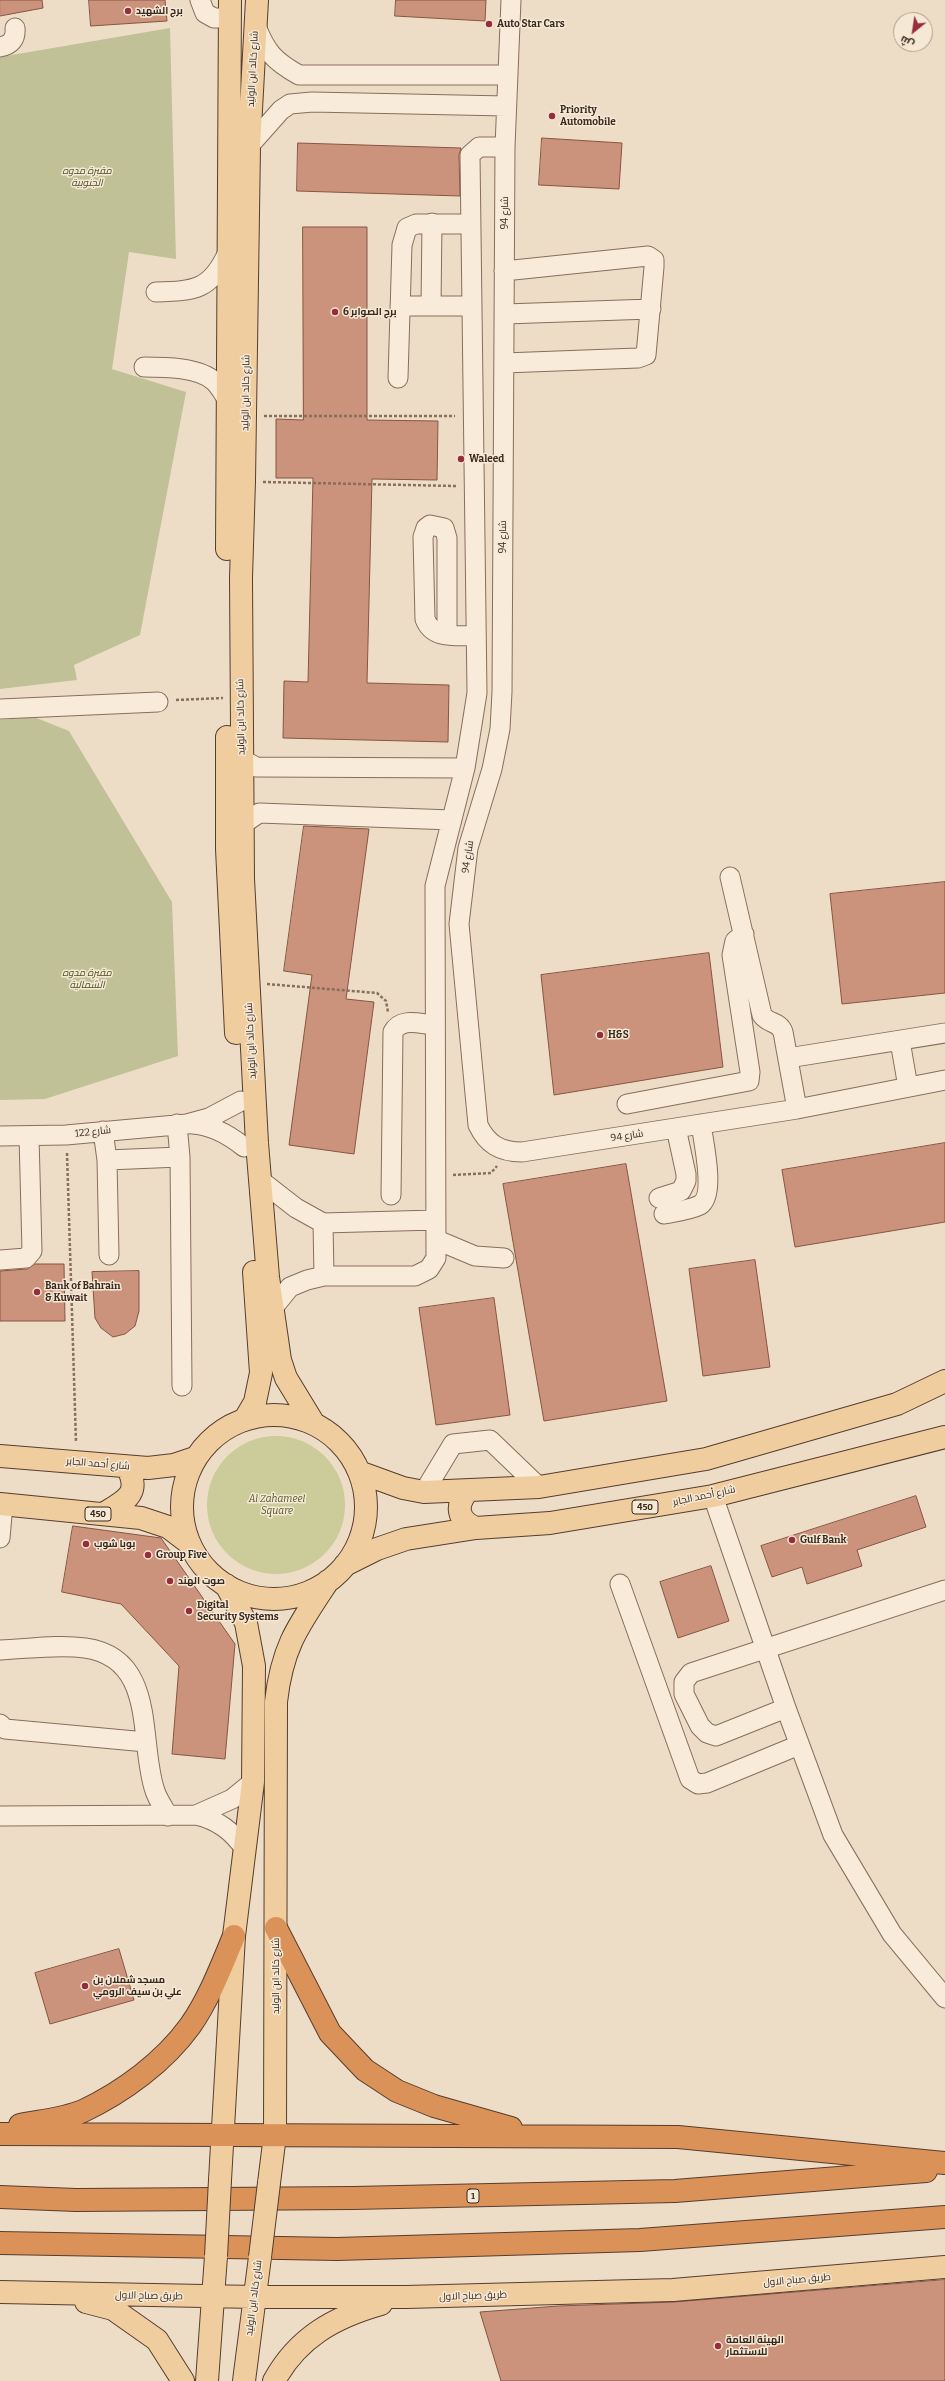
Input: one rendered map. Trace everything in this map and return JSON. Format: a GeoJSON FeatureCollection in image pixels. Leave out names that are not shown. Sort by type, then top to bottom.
{"type":"FeatureCollection","features":[{"type":"Feature","properties":{"kind":"highway"},"geometry":{"type":"LineString","coordinates":[[276,1928],[330,2033],[365,2070],[397,2091],[434,2106],[541,2136]]}},
{"type":"Feature","properties":{"kind":"highway"},"geometry":{"type":"LineString","coordinates":[[0,2129],[82,2111],[130,2084],[141,2075],[162,2057],[190,2026],[213,1986],[234,1936]]}},
{"type":"Feature","properties":{"kind":"highway"},"geometry":{"type":"LineString","coordinates":[[0,2134],[678,2137],[945,2163]]}},
{"type":"Feature","properties":{"kind":"highway","name":"1"},"geometry":{"type":"LineString","coordinates":[[0,2197],[76,2200],[353,2198],[675,2191],[945,2170]]}},
{"type":"Feature","properties":{"kind":"highway"},"geometry":{"type":"LineString","coordinates":[[0,2243],[337,2249],[640,2240],[945,2217]]}},
{"type":"Feature","properties":{"kind":"main road","name":"شارع خالد ابن الوليد"},"geometry":{"type":"LineString","coordinates":[[257,0],[250,146],[246,415],[240,578],[246,945],[260,1180],[272,1308],[280,1360],[286,1378],[314,1424]]}},
{"type":"Feature","properties":{"kind":"main road","name":"شارع خالد ابن الوليد"},"geometry":{"type":"LineString","coordinates":[[230,9],[226,849],[244,1146],[261,1373],[255,1402],[245,1419]]}},
{"type":"Feature","properties":{"kind":"main road"},"geometry":{"type":"LineString","coordinates":[[359,1472],[403,1488],[424,1492],[467,1492],[539,1487],[706,1459],[897,1404],[945,1381]]}},
{"type":"Feature","properties":{"kind":"main road","name":"450"},"geometry":{"type":"LineString","coordinates":[[273,1415],[287,1416],[314,1424],[333,1436],[348,1452],[359,1472],[365,1491],[364,1523],[356,1548],[346,1565],[328,1581],[309,1592],[281,1598],[267,1598],[246,1594],[226,1585],[211,1574],[198,1560],[184,1527],[182,1509],[188,1474],[195,1458],[217,1434],[245,1419],[273,1415]]}},
{"type":"Feature","properties":{"kind":"main road","name":"شارع أحمد الجابر"},"geometry":{"type":"LineString","coordinates":[[346,1565],[377,1549],[406,1539],[476,1528],[550,1523],[713,1496],[945,1437]]}},
{"type":"Feature","properties":{"kind":"main road","name":"شارع أحمد الجابر"},"geometry":{"type":"LineString","coordinates":[[0,1456],[148,1468],[174,1465],[195,1458]]}},
{"type":"Feature","properties":{"kind":"main road"},"geometry":{"type":"LineString","coordinates":[[103,1514],[124,1502],[133,1490],[134,1480],[127,1467]]}},
{"type":"Feature","properties":{"kind":"main road"},"geometry":{"type":"LineString","coordinates":[[467,1492],[459,1505],[459,1513],[468,1525],[476,1528]]}},
{"type":"Feature","properties":{"kind":"main road","name":"450"},"geometry":{"type":"LineString","coordinates":[[2,1504],[141,1518],[168,1527],[190,1543]]}},
{"type":"Feature","properties":{"kind":"main road","name":"شارع خالد ابن الوليد"},"geometry":{"type":"LineString","coordinates":[[244,2381],[275,2135],[276,1702],[279,1673],[287,1648],[296,1630],[328,1581]]}},
{"type":"Feature","properties":{"kind":"main road"},"geometry":{"type":"LineString","coordinates":[[208,2381],[234,1936],[253,1782],[254,1666],[246,1623],[226,1585]]}},
{"type":"Feature","properties":{"kind":"main road"},"geometry":{"type":"LineString","coordinates":[[673,2290],[945,2252]]}},
{"type":"Feature","properties":{"kind":"main road","name":"طريق صباح الاول"},"geometry":{"type":"LineString","coordinates":[[0,2292],[213,2297],[406,2297],[673,2290],[945,2267]]}},
{"type":"Feature","properties":{"kind":"main road"},"geometry":{"type":"LineString","coordinates":[[58,2294],[113,2309],[157,2340],[183,2381]]}},
{"type":"Feature","properties":{"kind":"main road"},"geometry":{"type":"LineString","coordinates":[[274,2381],[284,2363],[317,2330],[355,2311],[406,2297]]}},
{"type":"Feature","properties":{"kind":"street"},"geometry":{"type":"LineString","coordinates":[[200,0],[205,13],[214,18],[230,9]]}},
{"type":"Feature","properties":{"kind":"street","name":"شارع 94"},"geometry":{"type":"LineString","coordinates":[[511,0],[505,147],[502,692],[500,729],[492,769],[468,848],[459,924],[478,1125],[483,1136],[494,1146],[509,1152],[522,1152],[797,1109],[945,1080]]}},
{"type":"Feature","properties":{"kind":"street"},"geometry":{"type":"LineString","coordinates":[[255,25],[264,48],[271,56],[299,75],[507,75]]}},
{"type":"Feature","properties":{"kind":"street"},"geometry":{"type":"LineString","coordinates":[[0,47],[8,45],[13,40],[15,28]]}},
{"type":"Feature","properties":{"kind":"street"},"geometry":{"type":"LineString","coordinates":[[250,146],[270,120],[290,104],[312,102],[506,106]]}},
{"type":"Feature","properties":{"kind":"street"},"geometry":{"type":"LineString","coordinates":[[272,1308],[285,1292],[297,1283],[324,1276],[415,1276],[429,1269],[436,1258],[434,1174],[434,1025],[436,886],[465,768],[477,693],[470,155],[479,147],[505,147]]}},
{"type":"Feature","properties":{"kind":"street"},"geometry":{"type":"LineString","coordinates":[[431,306],[432,223]]}},
{"type":"Feature","properties":{"kind":"street"},"geometry":{"type":"LineString","coordinates":[[398,378],[402,245],[407,228],[416,224],[470,224]]}},
{"type":"Feature","properties":{"kind":"street"},"geometry":{"type":"LineString","coordinates":[[156,292],[198,289],[209,282],[220,269],[228,252]]}},
{"type":"Feature","properties":{"kind":"street"},"geometry":{"type":"LineString","coordinates":[[504,271],[648,256],[654,260],[646,355],[638,358],[504,362]]}},
{"type":"Feature","properties":{"kind":"street"},"geometry":{"type":"LineString","coordinates":[[400,306],[472,306]]}},
{"type":"Feature","properties":{"kind":"street"},"geometry":{"type":"LineString","coordinates":[[504,314],[651,309]]}},
{"type":"Feature","properties":{"kind":"street"},"geometry":{"type":"LineString","coordinates":[[144,367],[175,367],[192,371],[214,381],[228,400]]}},
{"type":"Feature","properties":{"kind":"street"},"geometry":{"type":"LineString","coordinates":[[474,416],[504,415]]}},
{"type":"Feature","properties":{"kind":"street"},"geometry":{"type":"LineString","coordinates":[[447,634],[447,538],[444,528],[430,525],[426,528],[423,537],[425,620],[429,629],[433,632],[447,634],[476,636]]}},
{"type":"Feature","properties":{"kind":"street"},"geometry":{"type":"LineString","coordinates":[[0,709],[158,702]]}},
{"type":"Feature","properties":{"kind":"street"},"geometry":{"type":"LineString","coordinates":[[242,759],[256,767],[465,768]]}},
{"type":"Feature","properties":{"kind":"street"},"geometry":{"type":"LineString","coordinates":[[243,824],[258,813],[452,820]]}},
{"type":"Feature","properties":{"kind":"street"},"geometry":{"type":"LineString","coordinates":[[730,877],[762,1015],[782,1028],[797,1109]]}},
{"type":"Feature","properties":{"kind":"street"},"geometry":{"type":"LineString","coordinates":[[627,1104],[749,1081],[750,1072],[732,955],[735,941],[744,934]]}},
{"type":"Feature","properties":{"kind":"street"},"geometry":{"type":"LineString","coordinates":[[391,1195],[393,1032],[397,1026],[403,1022],[434,1025]]}},
{"type":"Feature","properties":{"kind":"street"},"geometry":{"type":"LineString","coordinates":[[788,1058],[945,1033]]}},
{"type":"Feature","properties":{"kind":"street"},"geometry":{"type":"LineString","coordinates":[[900,1041],[908,1087]]}},
{"type":"Feature","properties":{"kind":"street","name":"شارع 122"},"geometry":{"type":"LineString","coordinates":[[0,1136],[66,1135],[182,1124],[209,1118],[241,1101]]}},
{"type":"Feature","properties":{"kind":"street"},"geometry":{"type":"LineString","coordinates":[[182,1124],[180,1156],[182,1386]]}},
{"type":"Feature","properties":{"kind":"street","name":"شارع 122"},"geometry":{"type":"LineString","coordinates":[[182,1124],[213,1128],[226,1133],[244,1146]]}},
{"type":"Feature","properties":{"kind":"street"},"geometry":{"type":"LineString","coordinates":[[676,1128],[686,1181],[681,1191],[662,1206],[700,1205],[707,1196],[708,1184],[701,1124]]}},
{"type":"Feature","properties":{"kind":"street"},"geometry":{"type":"LineString","coordinates":[[103,1131],[107,1160],[109,1255]]}},
{"type":"Feature","properties":{"kind":"street"},"geometry":{"type":"LineString","coordinates":[[0,1260],[26,1258],[32,1251],[29,1136]]}},
{"type":"Feature","properties":{"kind":"street"},"geometry":{"type":"LineString","coordinates":[[107,1160],[180,1156]]}},
{"type":"Feature","properties":{"kind":"street"},"geometry":{"type":"LineString","coordinates":[[260,1180],[296,1208],[323,1223],[436,1230],[475,1256],[503,1252]]}},
{"type":"Feature","properties":{"kind":"street"},"geometry":{"type":"LineString","coordinates":[[323,1223],[324,1276]]}},
{"type":"Feature","properties":{"kind":"street"},"geometry":{"type":"LineString","coordinates":[[424,1492],[453,1444],[490,1440],[539,1487]]}},
{"type":"Feature","properties":{"kind":"street"},"geometry":{"type":"LineString","coordinates":[[713,1496],[799,1745],[833,1835],[892,1934],[945,1998]]}},
{"type":"Feature","properties":{"kind":"street"},"geometry":{"type":"LineString","coordinates":[[0,1538],[2,1504]]}},
{"type":"Feature","properties":{"kind":"street"},"geometry":{"type":"LineString","coordinates":[[620,1584],[690,1779],[698,1784],[707,1782],[799,1745]]}},
{"type":"Feature","properties":{"kind":"street"},"geometry":{"type":"LineString","coordinates":[[786,1708],[716,1736],[707,1733],[700,1726],[684,1694],[684,1682],[691,1673],[945,1590]]}},
{"type":"Feature","properties":{"kind":"street"},"geometry":{"type":"LineString","coordinates":[[0,1650],[85,1648],[108,1656],[127,1671],[139,1692],[146,1742],[156,1792],[168,1816]]}},
{"type":"Feature","properties":{"kind":"street"},"geometry":{"type":"LineString","coordinates":[[0,1724],[5,1729],[146,1742]]}},
{"type":"Feature","properties":{"kind":"street"},"geometry":{"type":"LineString","coordinates":[[196,1815],[232,1799],[253,1782]]}},
{"type":"Feature","properties":{"kind":"street"},"geometry":{"type":"LineString","coordinates":[[0,1816],[196,1815],[219,1823],[229,1830],[244,1849]]}},
{"type":"Feature","properties":{"kind":"path"},"geometry":{"type":"LineString","coordinates":[[246,415],[474,416]]}},
{"type":"Feature","properties":{"kind":"path"},"geometry":{"type":"LineString","coordinates":[[258,482],[474,487]]}},
{"type":"Feature","properties":{"kind":"path"},"geometry":{"type":"LineString","coordinates":[[158,702],[227,697]]}},
{"type":"Feature","properties":{"kind":"path"},"geometry":{"type":"LineString","coordinates":[[261,984],[377,993],[386,1001],[389,1015],[397,1026]]}},
{"type":"Feature","properties":{"kind":"path"},"geometry":{"type":"LineString","coordinates":[[66,1135],[76,1462]]}},
{"type":"Feature","properties":{"kind":"path"},"geometry":{"type":"LineString","coordinates":[[434,1174],[473,1175],[491,1173],[509,1152]]}},
{"type":"Feature","properties":{"kind":"green space","name":"مقبرة مدوه الجنوبية"},"geometry":{"type":"Polygon","coordinates":[[[170,28],[176,259],[129,252],[112,369],[186,392],[140,635],[74,665],[77,680],[0,689],[0,57],[170,28]]]}},
{"type":"Feature","properties":{"kind":"green space","name":"مقبرة مدوه الشمالية"},"geometry":{"type":"Polygon","coordinates":[[[34,717],[69,731],[172,902],[178,1056],[45,1099],[0,1100],[0,720],[34,717]]]}},
{"type":"Feature","properties":{"kind":"green space","name":"Al Zahameel Square"},"geometry":{"type":"Polygon","coordinates":[[[283,1436],[309,1444],[320,1451],[330,1461],[340,1478],[344,1491],[344,1519],[340,1532],[330,1549],[320,1559],[303,1569],[290,1573],[269,1574],[243,1566],[232,1559],[222,1549],[212,1532],[208,1519],[207,1498],[215,1472],[222,1461],[232,1451],[249,1441],[262,1437],[283,1436]]]}},
{"type":"Feature","properties":{"kind":"building"},"geometry":{"type":"Polygon","coordinates":[[[0,0],[42,0],[43,8],[0,16],[0,0]]]}},
{"type":"Feature","properties":{"kind":"building","name":"برج الشهيد"},"geometry":{"type":"Polygon","coordinates":[[[89,0],[165,0],[167,21],[91,26],[89,0]]]}},
{"type":"Feature","properties":{"kind":"building"},"geometry":{"type":"Polygon","coordinates":[[[396,0],[486,0],[485,21],[395,16],[396,0]]]}},
{"type":"Feature","properties":{"kind":"building"},"geometry":{"type":"Polygon","coordinates":[[[542,138],[622,143],[619,189],[539,185],[542,138]]]}},
{"type":"Feature","properties":{"kind":"building"},"geometry":{"type":"Polygon","coordinates":[[[298,143],[461,148],[459,155],[460,196],[297,191],[298,143]]]}},
{"type":"Feature","properties":{"kind":"building"},"geometry":{"type":"Polygon","coordinates":[[[303,227],[367,227],[367,420],[438,421],[437,480],[372,479],[367,683],[449,685],[448,742],[283,738],[284,681],[308,682],[313,478],[276,478],[276,419],[303,420],[303,227]]]}},
{"type":"Feature","properties":{"kind":"building"},"geometry":{"type":"Polygon","coordinates":[[[304,826],[369,829],[346,999],[374,1002],[354,1154],[289,1145],[312,975],[284,971],[304,826]]]}},
{"type":"Feature","properties":{"kind":"building"},"geometry":{"type":"Polygon","coordinates":[[[945,882],[945,993],[842,1004],[830,894],[945,882]]]}},
{"type":"Feature","properties":{"kind":"building"},"geometry":{"type":"Polygon","coordinates":[[[709,953],[723,1067],[554,1095],[541,975],[709,953]]]}},
{"type":"Feature","properties":{"kind":"building"},"geometry":{"type":"Polygon","coordinates":[[[945,1143],[945,1222],[795,1247],[782,1170],[945,1143]]]}},
{"type":"Feature","properties":{"kind":"building"},"geometry":{"type":"Polygon","coordinates":[[[626,1164],[667,1401],[544,1421],[503,1184],[626,1164]]]}},
{"type":"Feature","properties":{"kind":"building"},"geometry":{"type":"Polygon","coordinates":[[[755,1260],[770,1367],[703,1376],[689,1269],[755,1260]]]}},
{"type":"Feature","properties":{"kind":"building","name":"Bank of Bahrain & Kuwait"},"geometry":{"type":"Polygon","coordinates":[[[35,1264],[64,1264],[65,1321],[0,1321],[0,1271],[27,1269],[35,1264]]]}},
{"type":"Feature","properties":{"kind":"building"},"geometry":{"type":"Polygon","coordinates":[[[139,1271],[139,1311],[135,1326],[125,1334],[113,1337],[101,1328],[95,1318],[92,1272],[139,1271]]]}},
{"type":"Feature","properties":{"kind":"building"},"geometry":{"type":"Polygon","coordinates":[[[494,1298],[510,1415],[436,1425],[419,1308],[494,1298]]]}},
{"type":"Feature","properties":{"kind":"building"},"geometry":{"type":"Polygon","coordinates":[[[916,1496],[926,1527],[857,1550],[862,1566],[807,1584],[802,1567],[772,1577],[761,1546],[916,1496]]]}},
{"type":"Feature","properties":{"kind":"building"},"geometry":{"type":"Polygon","coordinates":[[[73,1526],[161,1538],[235,1644],[225,1759],[172,1754],[179,1666],[121,1604],[62,1592],[73,1526]]]}},
{"type":"Feature","properties":{"kind":"building"},"geometry":{"type":"Polygon","coordinates":[[[711,1566],[729,1621],[678,1638],[660,1582],[711,1566]]]}},
{"type":"Feature","properties":{"kind":"building","name":"مسجد شملان بن علي بن سيف الرومي"},"geometry":{"type":"Polygon","coordinates":[[[119,1949],[134,2000],[50,2024],[35,1973],[119,1949]]]}},
{"type":"Feature","properties":{"kind":"building","name":"الهيئة العامة للاستثمار"},"geometry":{"type":"Polygon","coordinates":[[[945,2280],[945,2381],[501,2381],[480,2312],[558,2306],[674,2302],[945,2280]]]}},
{"type":"Feature","properties":{"kind":"place","name":"برج الشهيد"},"geometry":{"type":"Point","coordinates":[128,11]}},
{"type":"Feature","properties":{"kind":"place","name":"Auto Star Cars"},"geometry":{"type":"Point","coordinates":[489,24]}},
{"type":"Feature","properties":{"kind":"place","name":"Priority Automobile"},"geometry":{"type":"Point","coordinates":[552,116]}},
{"type":"Feature","properties":{"kind":"place","name":"برج الصوابر 6"},"geometry":{"type":"Point","coordinates":[335,312]}},
{"type":"Feature","properties":{"kind":"place","name":"Waleed"},"geometry":{"type":"Point","coordinates":[461,459]}},
{"type":"Feature","properties":{"kind":"place","name":"H&S"},"geometry":{"type":"Point","coordinates":[600,1035]}},
{"type":"Feature","properties":{"kind":"place","name":"Bank of Bahrain & Kuwait"},"geometry":{"type":"Point","coordinates":[37,1292]}},
{"type":"Feature","properties":{"kind":"place","name":"Gulf Bank"},"geometry":{"type":"Point","coordinates":[792,1540]}},
{"type":"Feature","properties":{"kind":"place","name":"بوبا شوب"},"geometry":{"type":"Point","coordinates":[86,1544]}},
{"type":"Feature","properties":{"kind":"place","name":"Group Five"},"geometry":{"type":"Point","coordinates":[148,1555]}},
{"type":"Feature","properties":{"kind":"place","name":"صوت الهند"},"geometry":{"type":"Point","coordinates":[170,1581]}},
{"type":"Feature","properties":{"kind":"place","name":"Digital Security Systems"},"geometry":{"type":"Point","coordinates":[189,1611]}},
{"type":"Feature","properties":{"kind":"place","name":"مسجد شملان بن علي بن سيف الرومي"},"geometry":{"type":"Point","coordinates":[85,1986]}},
{"type":"Feature","properties":{"kind":"place","name":"الهيئة العامة للاستثمار"},"geometry":{"type":"Point","coordinates":[718,2346]}}]}
